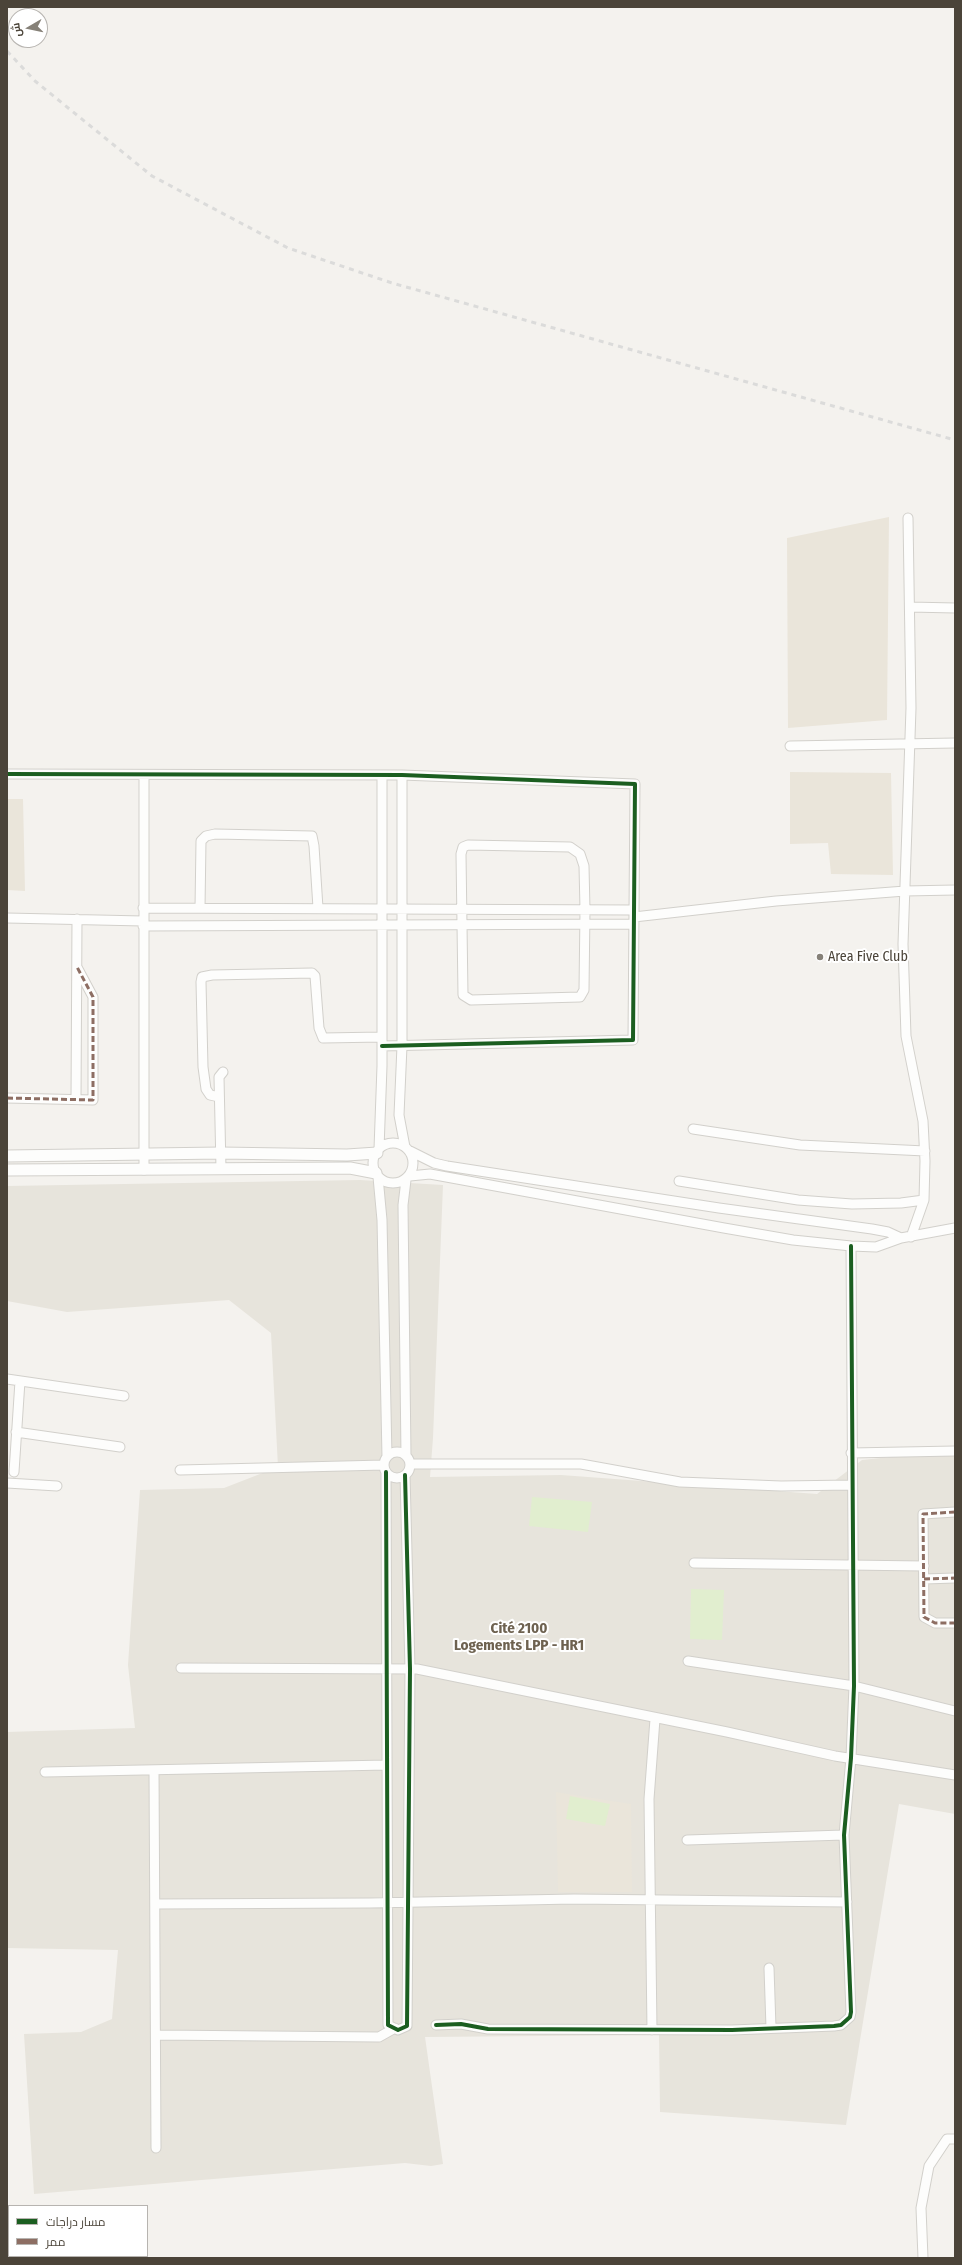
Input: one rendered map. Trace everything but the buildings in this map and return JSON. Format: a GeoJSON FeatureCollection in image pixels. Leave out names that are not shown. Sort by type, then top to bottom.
{"type":"FeatureCollection","features":[{"type":"Feature","properties":{"kind":"street"},"geometry":{"type":"LineString","coordinates":[[908,518],[910,607],[910,743],[904,944],[906,1036],[923,1120],[925,1151],[924,1200],[911,1237]]}},
{"type":"Feature","properties":{"kind":"street"},"geometry":{"type":"LineString","coordinates":[[910,607],[955,608]]}},
{"type":"Feature","properties":{"kind":"street"},"geometry":{"type":"LineString","coordinates":[[790,746],[955,743]]}},
{"type":"Feature","properties":{"kind":"street"},"geometry":{"type":"LineString","coordinates":[[7,774],[402,775],[635,784],[633,1040],[402,1046],[382,1042],[323,1038],[319,1028],[316,976],[312,973],[212,975],[202,977],[201,982],[203,1067],[206,1089],[210,1095],[219,1097]]}},
{"type":"Feature","properties":{"kind":"street"},"geometry":{"type":"LineString","coordinates":[[144,775],[144,1170]]}},
{"type":"Feature","properties":{"kind":"street"},"geometry":{"type":"LineString","coordinates":[[382,775],[382,1042],[378,1151],[373,1162],[377,1175],[382,1220],[386,1465],[388,2025],[398,2030],[407,2026],[410,1669],[405,1475],[408,1460],[403,1205],[408,1178],[414,1164],[407,1149],[399,1115],[402,1046],[402,775]]}},
{"type":"Feature","properties":{"kind":"street"},"geometry":{"type":"LineString","coordinates":[[200,908],[202,841],[206,836],[223,834],[308,834],[312,836],[318,908]]}},
{"type":"Feature","properties":{"kind":"street"},"geometry":{"type":"LineString","coordinates":[[468,845],[570,847],[575,849],[580,854],[584,866],[584,990],[580,997],[471,1000],[466,998],[462,991],[461,909],[463,847],[468,845]]}},
{"type":"Feature","properties":{"kind":"street"},"geometry":{"type":"LineString","coordinates":[[7,918],[77,919],[143,924],[461,926],[584,924],[776,901],[905,891],[955,890]]}},
{"type":"Feature","properties":{"kind":"street"},"geometry":{"type":"LineString","coordinates":[[143,908],[585,910],[634,917]]}},
{"type":"Feature","properties":{"kind":"street"},"geometry":{"type":"LineString","coordinates":[[76,1099],[77,919]]}},
{"type":"Feature","properties":{"kind":"street"},"geometry":{"type":"LineString","coordinates":[[7,1098],[93,1100],[93,997],[77,967]]}},
{"type":"Feature","properties":{"kind":"street"},"geometry":{"type":"LineString","coordinates":[[221,1169],[219,1078],[223,1072]]}},
{"type":"Feature","properties":{"kind":"street"},"geometry":{"type":"LineString","coordinates":[[693,1129],[800,1145],[925,1151]]}},
{"type":"Feature","properties":{"kind":"street"},"geometry":{"type":"LineString","coordinates":[[7,1156],[221,1153],[347,1155],[378,1151],[392,1143],[428,1160],[447,1166],[726,1209],[870,1228],[888,1232],[901,1238]]}},
{"type":"Feature","properties":{"kind":"street"},"geometry":{"type":"LineString","coordinates":[[7,1170],[350,1168],[377,1175],[388,1183],[401,1182],[408,1178],[430,1174],[740,1231],[793,1240],[851,1246],[876,1247],[901,1238],[955,1228]]}},
{"type":"Feature","properties":{"kind":"street"},"geometry":{"type":"LineString","coordinates":[[679,1181],[798,1200],[852,1204],[901,1203],[924,1200]]}},
{"type":"Feature","properties":{"kind":"street"},"geometry":{"type":"LineString","coordinates":[[436,2025],[461,2024],[488,2029],[652,2030],[771,2028],[834,2026],[841,2025],[850,2017],[844,1835],[851,1758],[854,1686],[851,1485],[851,1246]]}},
{"type":"Feature","properties":{"kind":"street"},"geometry":{"type":"LineString","coordinates":[[7,1379],[124,1396]]}},
{"type":"Feature","properties":{"kind":"street"},"geometry":{"type":"LineString","coordinates":[[14,1472],[20,1381]]}},
{"type":"Feature","properties":{"kind":"street"},"geometry":{"type":"LineString","coordinates":[[16,1432],[120,1447]]}},
{"type":"Feature","properties":{"kind":"street"},"geometry":{"type":"LineString","coordinates":[[851,1453],[955,1451]]}},
{"type":"Feature","properties":{"kind":"street"},"geometry":{"type":"LineString","coordinates":[[386,1465],[394,1452],[408,1460],[581,1464],[680,1482],[781,1486],[851,1485]]}},
{"type":"Feature","properties":{"kind":"street"},"geometry":{"type":"LineString","coordinates":[[180,1470],[386,1465]]}},
{"type":"Feature","properties":{"kind":"street"},"geometry":{"type":"LineString","coordinates":[[386,1465],[394,1478],[405,1475]]}},
{"type":"Feature","properties":{"kind":"street"},"geometry":{"type":"LineString","coordinates":[[7,1483],[57,1486]]}},
{"type":"Feature","properties":{"kind":"street"},"geometry":{"type":"LineString","coordinates":[[955,1512],[923,1514],[924,1617],[935,1623],[955,1623]]}},
{"type":"Feature","properties":{"kind":"street"},"geometry":{"type":"LineString","coordinates":[[694,1563],[924,1566]]}},
{"type":"Feature","properties":{"kind":"street"},"geometry":{"type":"LineString","coordinates":[[924,1579],[955,1578]]}},
{"type":"Feature","properties":{"kind":"street"},"geometry":{"type":"LineString","coordinates":[[688,1661],[854,1686],[955,1711]]}},
{"type":"Feature","properties":{"kind":"street"},"geometry":{"type":"LineString","coordinates":[[181,1668],[410,1669],[851,1758],[955,1775]]}},
{"type":"Feature","properties":{"kind":"street"},"geometry":{"type":"LineString","coordinates":[[652,2030],[649,1901],[649,1799],[655,1719]]}},
{"type":"Feature","properties":{"kind":"street"},"geometry":{"type":"LineString","coordinates":[[45,1772],[386,1765]]}},
{"type":"Feature","properties":{"kind":"street"},"geometry":{"type":"LineString","coordinates":[[154,1770],[156,2148]]}},
{"type":"Feature","properties":{"kind":"street"},"geometry":{"type":"LineString","coordinates":[[687,1840],[844,1835]]}},
{"type":"Feature","properties":{"kind":"street"},"geometry":{"type":"LineString","coordinates":[[155,1904],[388,1903],[574,1899],[847,1902]]}},
{"type":"Feature","properties":{"kind":"street"},"geometry":{"type":"LineString","coordinates":[[769,1968],[771,2028]]}},
{"type":"Feature","properties":{"kind":"street"},"geometry":{"type":"LineString","coordinates":[[156,2035],[379,2037],[395,2028]]}},
{"type":"Feature","properties":{"kind":"street"},"geometry":{"type":"LineString","coordinates":[[923,2258],[921,2208],[929,2166],[948,2139],[955,2140]]}},
{"type":"Feature","properties":{"kind":"shaded area"},"geometry":{"type":"Polygon","coordinates":[[[889,517],[887,720],[788,728],[787,538],[889,517]]]}},
{"type":"Feature","properties":{"kind":"shaded area"},"geometry":{"type":"Polygon","coordinates":[[[790,772],[891,773],[893,875],[831,874],[828,843],[790,844],[790,772]]]}},
{"type":"Feature","properties":{"kind":"shaded area"},"geometry":{"type":"Polygon","coordinates":[[[7,799],[23,799],[25,891],[7,890],[7,799]]]}},
{"type":"Feature","properties":{"kind":"shaded area"},"geometry":{"type":"Polygon","coordinates":[[[360,1180],[443,1185],[433,1438],[430,1477],[561,1475],[817,1494],[862,1460],[955,1450],[955,1814],[899,1804],[846,2125],[660,2112],[659,2035],[425,2037],[443,2164],[431,2166],[405,2163],[34,2194],[24,2034],[81,2032],[112,2019],[118,1950],[7,1948],[7,1732],[135,1728],[128,1665],[140,1490],[224,1488],[278,1467],[271,1333],[229,1300],[67,1312],[7,1301],[7,1186],[360,1180]]]}},
{"type":"Feature","properties":{"kind":"shaded area"},"geometry":{"type":"Polygon","coordinates":[[[556,1792],[631,1804],[632,1892],[558,1892],[556,1792]]]}},
{"type":"Feature","properties":{"kind":"green space"},"geometry":{"type":"Polygon","coordinates":[[[532,1497],[592,1502],[588,1532],[529,1526],[532,1497]]]}},
{"type":"Feature","properties":{"kind":"green space"},"geometry":{"type":"Polygon","coordinates":[[[691,1589],[724,1590],[722,1640],[690,1639],[691,1589]]]}},
{"type":"Feature","properties":{"kind":"green space"},"geometry":{"type":"Polygon","coordinates":[[[570,1796],[610,1804],[605,1826],[566,1819],[570,1796]]]}},
{"type":"Feature","properties":{"kind":"railway"},"geometry":{"type":"LineString","coordinates":[[7,51],[35,81],[152,176],[288,248],[392,283],[955,440]]}},
{"type":"Feature","properties":{"kind":"marked path"},"geometry":{"type":"LineString","coordinates":[[7,1098],[93,1100],[93,997],[77,967]]}},
{"type":"Feature","properties":{"kind":"marked path"},"geometry":{"type":"LineString","coordinates":[[955,1512],[923,1514],[924,1617],[935,1623],[955,1623]]}},
{"type":"Feature","properties":{"kind":"marked path"},"geometry":{"type":"LineString","coordinates":[[924,1579],[955,1578]]}},
{"type":"Feature","properties":{"kind":"cycle path"},"geometry":{"type":"LineString","coordinates":[[7,774],[402,775],[635,784],[633,1040],[382,1046]]}},
{"type":"Feature","properties":{"kind":"cycle path"},"geometry":{"type":"LineString","coordinates":[[436,2025],[461,2024],[488,2029],[732,2030],[834,2026],[841,2025],[850,2017],[844,1835],[851,1758],[854,1686],[851,1246]]}},
{"type":"Feature","properties":{"kind":"cycle path"},"geometry":{"type":"LineString","coordinates":[[386,1472],[388,2025],[398,2030],[407,2026],[410,1669],[405,1475]]}},
{"type":"Feature","properties":{"kind":"place","name":"Area Five Club"},"geometry":{"type":"Point","coordinates":[820,957]}},
{"type":"Feature","properties":{"kind":"district","name":"Cité 2100 Logements LPP - HR1"},"geometry":{"type":"Point","coordinates":[519,1638]}}]}
